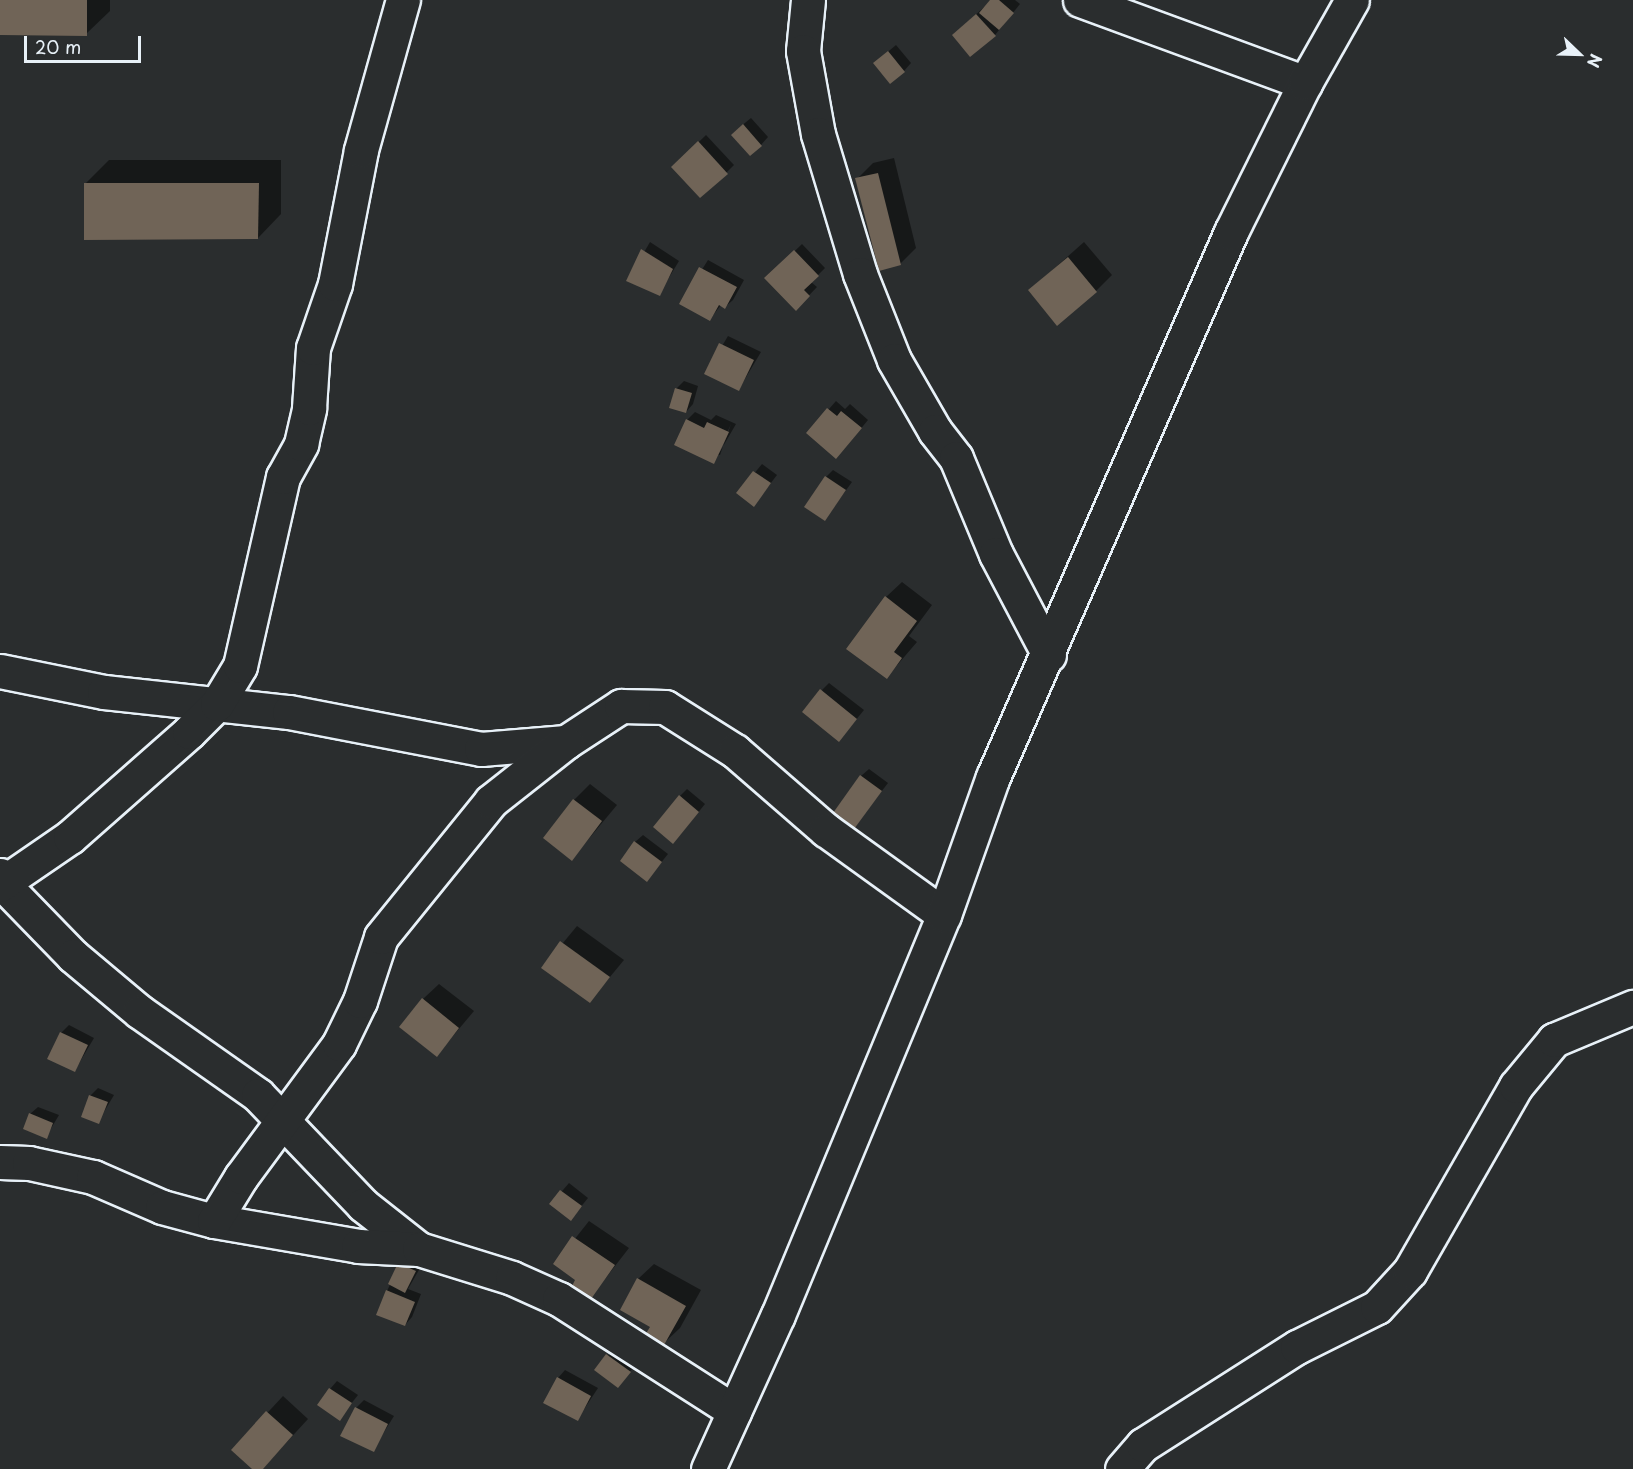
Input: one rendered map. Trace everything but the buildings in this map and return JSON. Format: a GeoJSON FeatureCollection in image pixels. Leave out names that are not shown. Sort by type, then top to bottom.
{"type":"FeatureCollection","features":[{"type":"Feature","properties":{"kind":"street"},"geometry":{"type":"LineString","coordinates":[[404,0],[361,150],[335,284],[313,348],[309,408],[301,444],[284,477],[240,666],[217,704],[70,837],[1,881],[72,956],[140,1012],[258,1095],[363,1205],[419,1249]]}},
{"type":"Feature","properties":{"kind":"street"},"geometry":{"type":"LineString","coordinates":[[808,0],[803,51],[818,134],[860,274],[894,360],[935,431],[956,458],[996,554],[1049,655]]}},
{"type":"Feature","properties":{"kind":"street"},"geometry":{"type":"LineString","coordinates":[[1080,0],[1305,83]]}},
{"type":"Feature","properties":{"kind":"street"},"geometry":{"type":"LineString","coordinates":[[708,1469],[944,915],[993,777],[1049,655],[1231,232],[1305,83],[1352,0]]}},
{"type":"Feature","properties":{"kind":"street"},"geometry":{"type":"LineString","coordinates":[[0,671],[104,692],[289,712],[481,749],[566,742]]}},
{"type":"Feature","properties":{"kind":"street"},"geometry":{"type":"LineString","coordinates":[[214,1221],[339,1044],[360,1001],[381,937],[491,801],[566,742],[621,706],[665,707],[735,751],[826,830],[944,915]]}},
{"type":"Feature","properties":{"kind":"street"},"geometry":{"type":"LineString","coordinates":[[1122,1469],[1143,1445],[1288,1353],[1377,1307],[1410,1271],[1516,1086],[1554,1040],[1633,1007]]}},
{"type":"Feature","properties":{"kind":"street"},"geometry":{"type":"LineString","coordinates":[[0,1162],[29,1163],[93,1177],[162,1207],[214,1221],[358,1246],[419,1249],[512,1278],[559,1299],[734,1411]]}}]}
